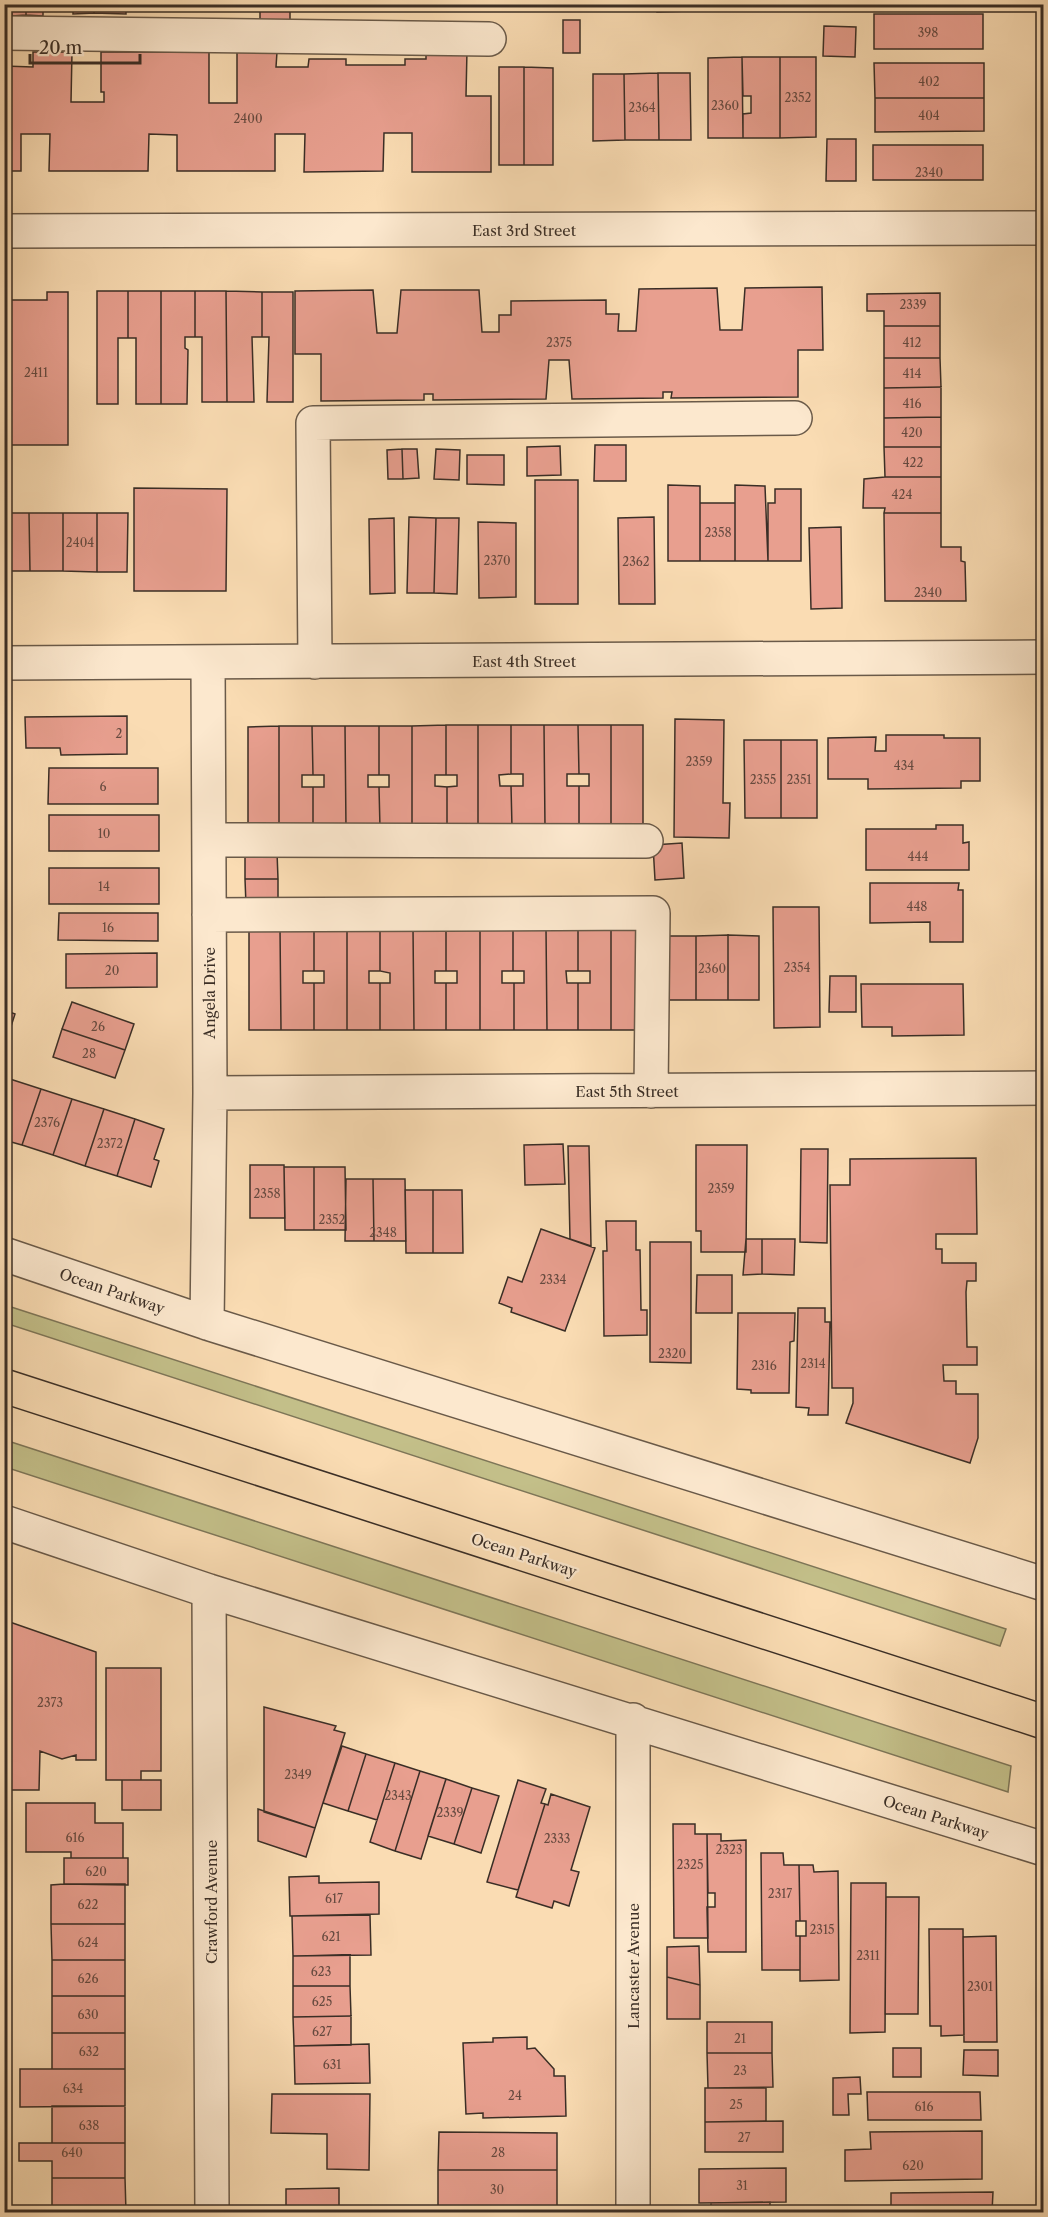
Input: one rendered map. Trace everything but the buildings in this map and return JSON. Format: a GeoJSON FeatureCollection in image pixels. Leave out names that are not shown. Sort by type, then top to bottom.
{"type":"FeatureCollection","features":[{"type":"Feature","properties":{"kind":"main road","name":"Ocean Parkway"},"geometry":{"type":"LineString","coordinates":[[4,1386],[1044,1722]]}},
{"type":"Feature","properties":{"kind":"street"},"geometry":{"type":"LineString","coordinates":[[4,33],[489,39]]}},
{"type":"Feature","properties":{"kind":"street","name":"East 3rd Street"},"geometry":{"type":"LineString","coordinates":[[4,231],[1044,228]]}},
{"type":"Feature","properties":{"kind":"street"},"geometry":{"type":"LineString","coordinates":[[315,662],[313,423],[795,418]]}},
{"type":"Feature","properties":{"kind":"street","name":"East 4th Street"},"geometry":{"type":"LineString","coordinates":[[4,663],[1044,657]]}},
{"type":"Feature","properties":{"kind":"street","name":"Angela Drive"},"geometry":{"type":"LineString","coordinates":[[207,1323],[210,1093],[208,663]]}},
{"type":"Feature","properties":{"kind":"street"},"geometry":{"type":"LineString","coordinates":[[209,840],[646,841]]}},
{"type":"Feature","properties":{"kind":"street"},"geometry":{"type":"LineString","coordinates":[[209,915],[653,913],[651,1091]]}},
{"type":"Feature","properties":{"kind":"street","name":"East 5th Street"},"geometry":{"type":"LineString","coordinates":[[210,1093],[1044,1088]]}},
{"type":"Feature","properties":{"kind":"street","name":"Ocean Parkway"},"geometry":{"type":"LineString","coordinates":[[4,1254],[207,1323],[1044,1584]]}},
{"type":"Feature","properties":{"kind":"street","name":"Ocean Parkway"},"geometry":{"type":"LineString","coordinates":[[4,1522],[209,1591],[633,1720],[1044,1850]]}},
{"type":"Feature","properties":{"kind":"street","name":"Crawford Avenue"},"geometry":{"type":"LineString","coordinates":[[209,1591],[212,2212]]}},
{"type":"Feature","properties":{"kind":"street","name":"Lancaster Avenue"},"geometry":{"type":"LineString","coordinates":[[633,1720],[633,2212]]}},
{"type":"Feature","properties":{"kind":"shaded area"},"geometry":{"type":"Polygon","coordinates":[[[5,1305],[1006,1629],[1000,1646],[5,1323],[5,1305]]]}},
{"type":"Feature","properties":{"kind":"shaded area"},"geometry":{"type":"Polygon","coordinates":[[[5,1440],[1011,1766],[1008,1792],[5,1467],[5,1440]]]}}]}
